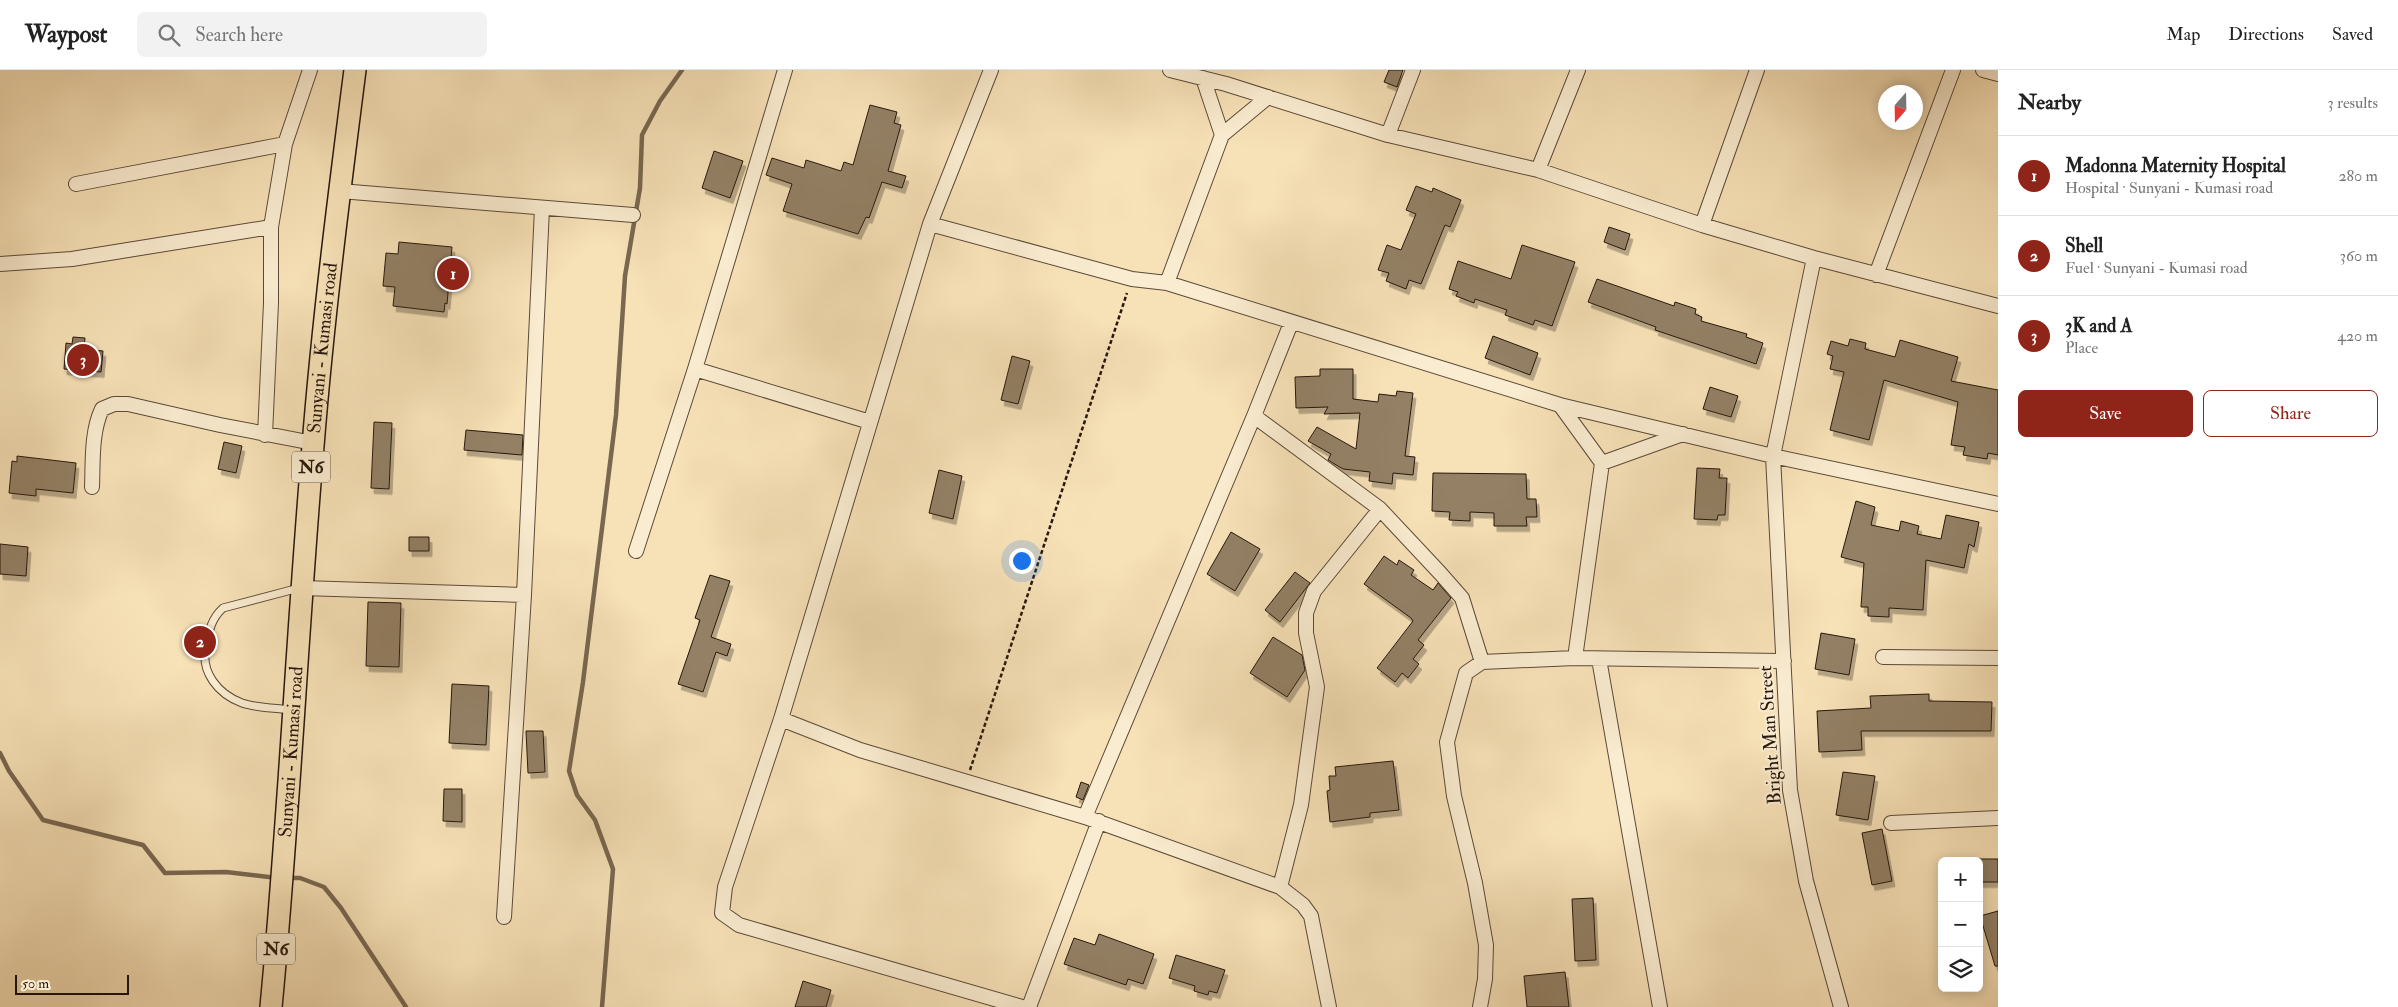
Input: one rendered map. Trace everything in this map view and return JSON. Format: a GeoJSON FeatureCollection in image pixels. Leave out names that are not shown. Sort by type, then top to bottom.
{"type":"FeatureCollection","features":[{"type":"Feature","properties":{"kind":"main road","name":"Sunyani - Kumasi road"},"geometry":{"type":"LineString","coordinates":[[270,1007],[284,866],[292,710],[313,443],[355,70]]}},
{"type":"Feature","properties":{"kind":"street"},"geometry":{"type":"LineString","coordinates":[[265,435],[271,227],[285,144],[310,70]]}},
{"type":"Feature","properties":{"kind":"street"},"geometry":{"type":"LineString","coordinates":[[636,551],[695,369],[785,70]]}},
{"type":"Feature","properties":{"kind":"street"},"geometry":{"type":"LineString","coordinates":[[991,70],[930,224],[781,719],[725,887],[722,913],[739,925],[1022,1007]]}},
{"type":"Feature","properties":{"kind":"street"},"geometry":{"type":"LineString","coordinates":[[1172,70],[1268,97],[1388,135],[1538,170],[1702,225],[1814,258],[1998,306]]}},
{"type":"Feature","properties":{"kind":"street"},"geometry":{"type":"LineString","coordinates":[[1388,135],[1413,70]]}},
{"type":"Feature","properties":{"kind":"street"},"geometry":{"type":"LineString","coordinates":[[1538,170],[1578,70]]}},
{"type":"Feature","properties":{"kind":"street"},"geometry":{"type":"LineString","coordinates":[[1702,225],[1757,70]]}},
{"type":"Feature","properties":{"kind":"street"},"geometry":{"type":"LineString","coordinates":[[1876,274],[1953,70]]}},
{"type":"Feature","properties":{"kind":"street"},"geometry":{"type":"LineString","coordinates":[[1983,70],[1998,74]]}},
{"type":"Feature","properties":{"kind":"street"},"geometry":{"type":"LineString","coordinates":[[1203,78],[1222,135]]}},
{"type":"Feature","properties":{"kind":"street"},"geometry":{"type":"LineString","coordinates":[[1167,283],[1222,135],[1268,97]]}},
{"type":"Feature","properties":{"kind":"street"},"geometry":{"type":"LineString","coordinates":[[76,184],[285,144]]}},
{"type":"Feature","properties":{"kind":"street"},"geometry":{"type":"LineString","coordinates":[[340,191],[633,215]]}},
{"type":"Feature","properties":{"kind":"street"},"geometry":{"type":"LineString","coordinates":[[504,918],[524,595],[542,208]]}},
{"type":"Feature","properties":{"kind":"street"},"geometry":{"type":"LineString","coordinates":[[930,224],[1132,279],[1167,283],[1560,405],[1773,456],[1998,504]]}},
{"type":"Feature","properties":{"kind":"street"},"geometry":{"type":"LineString","coordinates":[[0,264],[81,257],[271,227]]}},
{"type":"Feature","properties":{"kind":"street","name":"Bright Man Street"},"geometry":{"type":"LineString","coordinates":[[1814,258],[1773,456],[1790,790],[1806,881],[1839,1007]]}},
{"type":"Feature","properties":{"kind":"street"},"geometry":{"type":"LineString","coordinates":[[1085,816],[1254,416],[1291,322]]}},
{"type":"Feature","properties":{"kind":"street"},"geometry":{"type":"LineString","coordinates":[[695,369],[870,422]]}},
{"type":"Feature","properties":{"kind":"street"},"geometry":{"type":"LineString","coordinates":[[92,487],[99,415],[102,409],[108,405],[128,404],[265,435],[313,443]]}},
{"type":"Feature","properties":{"kind":"street"},"geometry":{"type":"LineString","coordinates":[[1560,405],[1602,462],[1575,658]]}},
{"type":"Feature","properties":{"kind":"street"},"geometry":{"type":"LineString","coordinates":[[1254,416],[1380,509],[1462,598],[1482,662]]}},
{"type":"Feature","properties":{"kind":"street"},"geometry":{"type":"LineString","coordinates":[[1602,462],[1683,434]]}},
{"type":"Feature","properties":{"kind":"street"},"geometry":{"type":"LineString","coordinates":[[1280,887],[1301,805],[1317,687],[1306,634],[1306,613],[1314,591],[1380,509]]}},
{"type":"Feature","properties":{"kind":"street"},"geometry":{"type":"LineString","coordinates":[[302,588],[524,595]]}},
{"type":"Feature","properties":{"kind":"street"},"geometry":{"type":"LineString","coordinates":[[1883,657],[1998,658]]}},
{"type":"Feature","properties":{"kind":"street"},"geometry":{"type":"LineString","coordinates":[[1480,1007],[1485,979],[1486,945],[1475,883],[1454,796],[1447,742],[1466,673],[1482,662],[1575,658],[1784,661]]}},
{"type":"Feature","properties":{"kind":"street"},"geometry":{"type":"LineString","coordinates":[[1598,659],[1660,1007]]}},
{"type":"Feature","properties":{"kind":"street"},"geometry":{"type":"LineString","coordinates":[[781,719],[860,750],[966,783],[1085,816],[1280,887],[1303,905],[1311,916],[1329,1007]]}},
{"type":"Feature","properties":{"kind":"street"},"geometry":{"type":"LineString","coordinates":[[1891,823],[1998,818]]}},
{"type":"Feature","properties":{"kind":"street"},"geometry":{"type":"LineString","coordinates":[[1029,1007],[1099,821]]}},
{"type":"Feature","properties":{"kind":"lane"},"geometry":{"type":"LineString","coordinates":[[292,710],[242,703],[217,688],[210,679],[203,657],[214,616],[223,608],[302,588]]}},
{"type":"Feature","properties":{"kind":"path"},"geometry":{"type":"LineString","coordinates":[[966,783],[1132,279]]}},
{"type":"Feature","properties":{"kind":"building"},"geometry":{"type":"Polygon","coordinates":[[[1389,70],[1403,70],[1397,87],[1384,82],[1389,70]]]}},
{"type":"Feature","properties":{"kind":"building"},"geometry":{"type":"Polygon","coordinates":[[[870,105],[897,112],[894,123],[901,125],[888,171],[906,176],[902,188],[882,182],[869,218],[866,217],[858,234],[783,211],[792,184],[766,175],[772,158],[804,168],[806,160],[841,171],[844,162],[853,165],[870,105]]]}},
{"type":"Feature","properties":{"kind":"building"},"geometry":{"type":"Polygon","coordinates":[[[714,151],[743,161],[730,198],[702,188],[714,151]]]}},
{"type":"Feature","properties":{"kind":"building"},"geometry":{"type":"Polygon","coordinates":[[[1416,186],[1432,192],[1433,188],[1461,200],[1450,227],[1445,225],[1421,284],[1409,280],[1406,289],[1386,281],[1389,273],[1378,270],[1387,245],[1401,250],[1416,214],[1406,210],[1416,186]]]}},
{"type":"Feature","properties":{"kind":"building"},"geometry":{"type":"Polygon","coordinates":[[[1609,227],[1630,234],[1625,250],[1604,242],[1609,227]]]}},
{"type":"Feature","properties":{"kind":"building"},"geometry":{"type":"Polygon","coordinates":[[[399,242],[452,247],[447,304],[445,303],[444,312],[393,306],[395,287],[383,286],[386,253],[398,254],[399,242]]]}},
{"type":"Feature","properties":{"kind":"building"},"geometry":{"type":"Polygon","coordinates":[[[1522,245],[1575,262],[1552,326],[1535,320],[1533,325],[1505,315],[1507,310],[1475,299],[1474,303],[1456,296],[1458,292],[1449,289],[1458,261],[1511,279],[1522,245]]]}},
{"type":"Feature","properties":{"kind":"building"},"geometry":{"type":"Polygon","coordinates":[[[1597,279],[1674,306],[1675,302],[1696,309],[1695,314],[1702,317],[1701,321],[1747,334],[1746,337],[1763,343],[1756,364],[1655,330],[1656,327],[1588,302],[1597,279]]]}},
{"type":"Feature","properties":{"kind":"building"},"geometry":{"type":"Polygon","coordinates":[[[1493,336],[1538,353],[1530,375],[1485,358],[1493,336]]]}},
{"type":"Feature","properties":{"kind":"building"},"geometry":{"type":"Polygon","coordinates":[[[73,337],[85,338],[84,349],[103,351],[101,372],[64,369],[66,343],[72,344],[73,337]]]}},
{"type":"Feature","properties":{"kind":"building"},"geometry":{"type":"Polygon","coordinates":[[[1850,339],[1866,343],[1865,349],[1895,357],[1900,340],[1958,357],[1951,381],[1998,390],[1998,455],[1988,453],[1987,459],[1963,455],[1965,447],[1951,445],[1958,402],[1884,380],[1869,440],[1830,430],[1844,372],[1830,369],[1833,356],[1827,354],[1831,341],[1848,346],[1850,339]]]}},
{"type":"Feature","properties":{"kind":"building"},"geometry":{"type":"Polygon","coordinates":[[[1012,356],[1030,361],[1018,404],[1001,400],[1012,356]]]}},
{"type":"Feature","properties":{"kind":"building"},"geometry":{"type":"Polygon","coordinates":[[[1320,369],[1353,369],[1353,399],[1378,402],[1379,394],[1396,396],[1397,391],[1413,393],[1405,456],[1415,457],[1413,475],[1393,473],[1392,484],[1369,481],[1370,472],[1343,469],[1328,460],[1331,454],[1308,441],[1317,427],[1356,449],[1360,413],[1324,414],[1328,407],[1296,408],[1295,377],[1320,376],[1320,369]]]}},
{"type":"Feature","properties":{"kind":"building"},"geometry":{"type":"Polygon","coordinates":[[[1710,387],[1738,396],[1731,417],[1703,409],[1710,387]]]}},
{"type":"Feature","properties":{"kind":"building"},"geometry":{"type":"Polygon","coordinates":[[[374,422],[392,423],[389,489],[371,488],[374,422]]]}},
{"type":"Feature","properties":{"kind":"building"},"geometry":{"type":"Polygon","coordinates":[[[466,430],[523,435],[522,455],[464,450],[466,430]]]}},
{"type":"Feature","properties":{"kind":"building"},"geometry":{"type":"Polygon","coordinates":[[[224,442],[242,446],[236,473],[218,469],[224,442]]]}},
{"type":"Feature","properties":{"kind":"building"},"geometry":{"type":"Polygon","coordinates":[[[17,456],[76,463],[73,493],[36,489],[36,496],[9,493],[12,461],[17,462],[17,456]]]}},
{"type":"Feature","properties":{"kind":"building"},"geometry":{"type":"Polygon","coordinates":[[[1697,468],[1720,469],[1719,478],[1727,478],[1725,515],[1718,515],[1717,520],[1694,519],[1697,468]]]}},
{"type":"Feature","properties":{"kind":"building"},"geometry":{"type":"Polygon","coordinates":[[[939,470],[962,476],[953,519],[929,513],[939,470]]]}},
{"type":"Feature","properties":{"kind":"building"},"geometry":{"type":"Polygon","coordinates":[[[1433,473],[1526,474],[1527,499],[1536,499],[1537,517],[1526,517],[1527,526],[1494,526],[1494,513],[1470,512],[1470,521],[1449,520],[1450,512],[1432,511],[1433,473]]]}},
{"type":"Feature","properties":{"kind":"building"},"geometry":{"type":"Polygon","coordinates":[[[1856,501],[1875,507],[1871,525],[1899,531],[1901,521],[1919,526],[1917,534],[1941,539],[1946,515],[1979,522],[1974,547],[1969,544],[1964,568],[1926,560],[1923,610],[1889,608],[1889,617],[1868,616],[1868,607],[1861,607],[1864,563],[1841,557],[1856,501]]]}},
{"type":"Feature","properties":{"kind":"building"},"geometry":{"type":"Polygon","coordinates":[[[1231,532],[1260,549],[1235,591],[1207,574],[1231,532]]]}},
{"type":"Feature","properties":{"kind":"building"},"geometry":{"type":"Polygon","coordinates":[[[409,537],[429,537],[429,551],[409,551],[409,537]]]}},
{"type":"Feature","properties":{"kind":"building"},"geometry":{"type":"Polygon","coordinates":[[[0,544],[28,547],[26,576],[0,574],[0,544]]]}},
{"type":"Feature","properties":{"kind":"building"},"geometry":{"type":"Polygon","coordinates":[[[1384,556],[1397,565],[1399,560],[1414,570],[1411,575],[1433,590],[1438,583],[1451,598],[1418,640],[1424,645],[1413,659],[1419,664],[1408,678],[1402,673],[1395,682],[1377,668],[1413,621],[1364,584],[1384,556]]]}},
{"type":"Feature","properties":{"kind":"building"},"geometry":{"type":"Polygon","coordinates":[[[1295,572],[1310,583],[1280,622],[1265,610],[1295,572]]]}},
{"type":"Feature","properties":{"kind":"building"},"geometry":{"type":"Polygon","coordinates":[[[710,575],[730,581],[711,637],[731,644],[727,656],[716,652],[703,692],[678,684],[700,620],[695,618],[710,575]]]}},
{"type":"Feature","properties":{"kind":"building"},"geometry":{"type":"Polygon","coordinates":[[[368,602],[401,603],[399,667],[366,666],[368,602]]]}},
{"type":"Feature","properties":{"kind":"building"},"geometry":{"type":"Polygon","coordinates":[[[1821,633],[1855,639],[1849,675],[1815,669],[1821,633]]]}},
{"type":"Feature","properties":{"kind":"building"},"geometry":{"type":"Polygon","coordinates":[[[1273,637],[1302,655],[1305,670],[1287,697],[1250,673],[1273,637]]]}},
{"type":"Feature","properties":{"kind":"building"},"geometry":{"type":"Polygon","coordinates":[[[452,684],[489,686],[486,745],[449,743],[452,684]]]}},
{"type":"Feature","properties":{"kind":"building"},"geometry":{"type":"Polygon","coordinates":[[[1929,694],[1929,701],[1992,702],[1991,731],[1861,731],[1862,750],[1819,752],[1817,711],[1871,708],[1870,696],[1929,694]]]}},
{"type":"Feature","properties":{"kind":"building"},"geometry":{"type":"Polygon","coordinates":[[[526,731],[543,731],[545,772],[528,773],[526,731]]]}},
{"type":"Feature","properties":{"kind":"building"},"geometry":{"type":"Polygon","coordinates":[[[1393,761],[1399,810],[1370,813],[1370,817],[1330,822],[1327,791],[1330,790],[1329,776],[1336,776],[1335,767],[1393,761]]]}},
{"type":"Feature","properties":{"kind":"building"},"geometry":{"type":"Polygon","coordinates":[[[1843,772],[1875,776],[1868,820],[1836,815],[1843,772]]]}},
{"type":"Feature","properties":{"kind":"building"},"geometry":{"type":"Polygon","coordinates":[[[1081,782],[1089,785],[1083,800],[1076,797],[1081,782]]]}},
{"type":"Feature","properties":{"kind":"building"},"geometry":{"type":"Polygon","coordinates":[[[444,789],[462,789],[462,822],[443,821],[444,789]]]}},
{"type":"Feature","properties":{"kind":"building"},"geometry":{"type":"Polygon","coordinates":[[[1882,829],[1892,881],[1872,885],[1862,833],[1882,829]]]}},
{"type":"Feature","properties":{"kind":"building"},"geometry":{"type":"Polygon","coordinates":[[[1983,859],[1998,859],[1998,882],[1983,882],[1983,859]]]}},
{"type":"Feature","properties":{"kind":"building"},"geometry":{"type":"Polygon","coordinates":[[[1593,898],[1596,960],[1575,961],[1572,899],[1593,898]]]}},
{"type":"Feature","properties":{"kind":"building"},"geometry":{"type":"Polygon","coordinates":[[[1998,911],[1998,966],[1995,966],[1983,926],[1983,915],[1998,911]]]}},
{"type":"Feature","properties":{"kind":"building"},"geometry":{"type":"Polygon","coordinates":[[[1099,934],[1154,954],[1143,984],[1128,979],[1126,985],[1064,964],[1074,938],[1095,945],[1099,934]]]}},
{"type":"Feature","properties":{"kind":"building"},"geometry":{"type":"Polygon","coordinates":[[[1176,955],[1225,970],[1217,993],[1209,991],[1208,995],[1194,991],[1195,986],[1169,978],[1176,955]]]}},
{"type":"Feature","properties":{"kind":"building"},"geometry":{"type":"Polygon","coordinates":[[[1565,972],[1569,1007],[1527,1007],[1524,976],[1565,972]]]}},
{"type":"Feature","properties":{"kind":"building"},"geometry":{"type":"Polygon","coordinates":[[[803,981],[831,990],[826,1007],[795,1007],[803,981]]]}},
{"type":"Feature","properties":{"kind":"waterway"},"geometry":{"type":"LineString","coordinates":[[602,1007],[613,869],[595,820],[577,795],[569,771],[583,682],[616,415],[625,276],[640,188],[642,135],[660,101],[682,70]]}},
{"type":"Feature","properties":{"kind":"waterway"},"geometry":{"type":"LineString","coordinates":[[0,753],[9,771],[43,820],[143,845],[165,873],[226,872],[277,878]]}},
{"type":"Feature","properties":{"kind":"waterway"},"geometry":{"type":"LineString","coordinates":[[287,878],[300,878],[324,887],[341,908],[406,1007]]}},
{"type":"Feature","properties":{"kind":"place","name":"Madonna Maternity Hospital"},"geometry":{"type":"Point","coordinates":[453,274]}},
{"type":"Feature","properties":{"kind":"place","name":"3K and A"},"geometry":{"type":"Point","coordinates":[83,360]}},
{"type":"Feature","properties":{"kind":"place","name":"Shell"},"geometry":{"type":"Point","coordinates":[200,642]}}]}
